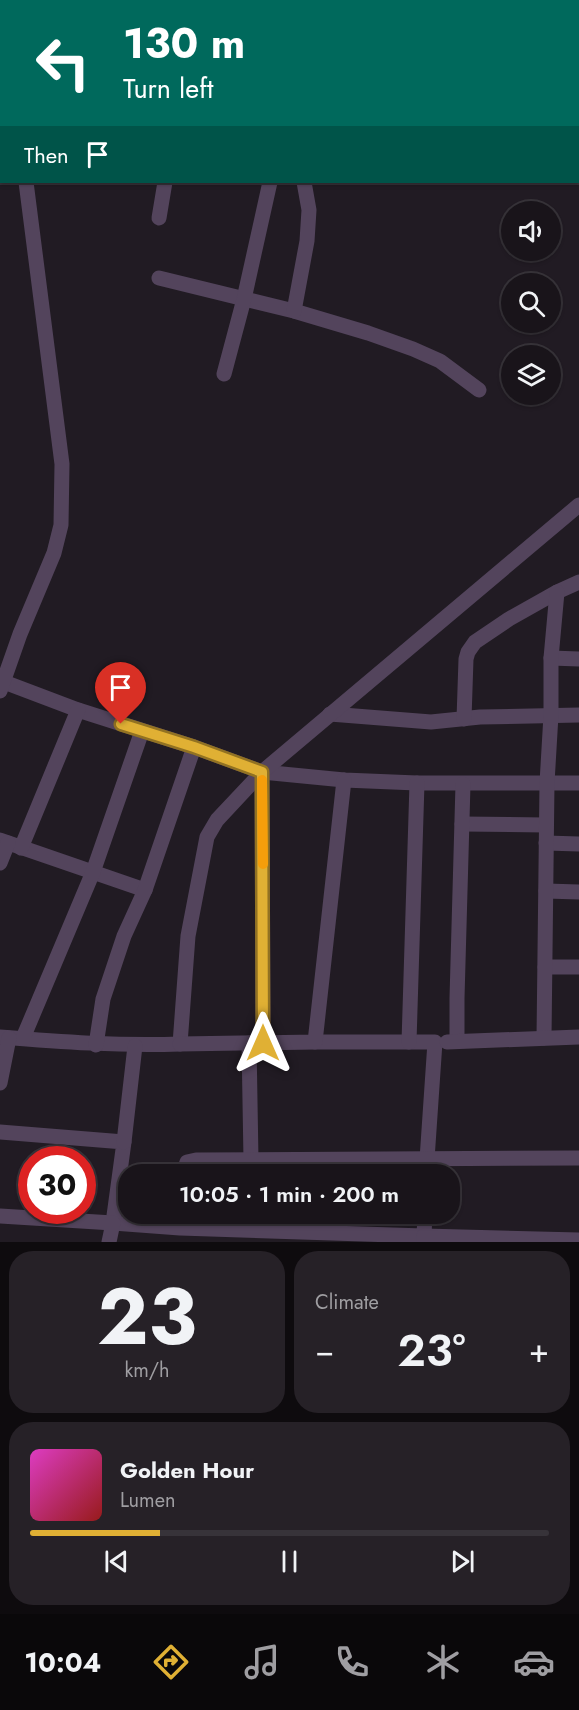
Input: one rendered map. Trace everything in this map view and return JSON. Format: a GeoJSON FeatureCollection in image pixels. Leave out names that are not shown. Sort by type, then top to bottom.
{"type":"FeatureCollection","features":[{"type":"Feature","properties":{"kind":"street"},"geometry":{"type":"LineString","coordinates":[[26,183],[62,464],[61,525],[54,553],[20,634],[2,686],[194,747],[262,772],[344,780],[417,783],[579,783]]}},
{"type":"Feature","properties":{"kind":"street"},"geometry":{"type":"LineString","coordinates":[[159,218],[165,183]]}},
{"type":"Feature","properties":{"kind":"street"},"geometry":{"type":"LineString","coordinates":[[224,374],[244,299],[270,183]]}},
{"type":"Feature","properties":{"kind":"street"},"geometry":{"type":"LineString","coordinates":[[294,311],[308,231],[309,210],[304,183]]}},
{"type":"Feature","properties":{"kind":"street"},"geometry":{"type":"LineString","coordinates":[[159,278],[294,311],[368,333],[440,361],[479,390]]}},
{"type":"Feature","properties":{"kind":"street"},"geometry":{"type":"LineString","coordinates":[[180,1044],[188,936],[207,837],[217,820],[262,772],[579,505]]}},
{"type":"Feature","properties":{"kind":"street"},"geometry":{"type":"LineString","coordinates":[[464,719],[468,651],[475,642],[509,619],[579,582]]}},
{"type":"Feature","properties":{"kind":"street"},"geometry":{"type":"LineString","coordinates":[[557,592],[579,591]]}},
{"type":"Feature","properties":{"kind":"street"},"geometry":{"type":"LineString","coordinates":[[544,1038],[547,783],[551,715],[551,657],[557,592]]}},
{"type":"Feature","properties":{"kind":"street"},"geometry":{"type":"LineString","coordinates":[[551,657],[579,659]]}},
{"type":"Feature","properties":{"kind":"street"},"geometry":{"type":"LineString","coordinates":[[0,863],[78,710]]}},
{"type":"Feature","properties":{"kind":"street"},"geometry":{"type":"LineString","coordinates":[[330,714],[431,722],[579,715]]}},
{"type":"Feature","properties":{"kind":"street"},"geometry":{"type":"LineString","coordinates":[[0,1083],[11,1038],[93,872],[142,731]]}},
{"type":"Feature","properties":{"kind":"street"},"geometry":{"type":"LineString","coordinates":[[96,1045],[103,999],[124,936],[145,890],[194,747]]}},
{"type":"Feature","properties":{"kind":"street"},"geometry":{"type":"LineString","coordinates":[[251,1160],[262,772]]}},
{"type":"Feature","properties":{"kind":"street"},"geometry":{"type":"LineString","coordinates":[[315,1042],[344,780]]}},
{"type":"Feature","properties":{"kind":"street"},"geometry":{"type":"LineString","coordinates":[[409,1042],[417,783]]}},
{"type":"Feature","properties":{"kind":"street"},"geometry":{"type":"LineString","coordinates":[[458,1041],[457,998],[463,784]]}},
{"type":"Feature","properties":{"kind":"street"},"geometry":{"type":"LineString","coordinates":[[462,824],[546,825]]}},
{"type":"Feature","properties":{"kind":"street"},"geometry":{"type":"LineString","coordinates":[[546,843],[579,844]]}},
{"type":"Feature","properties":{"kind":"street"},"geometry":{"type":"LineString","coordinates":[[10,844],[145,890]]}},
{"type":"Feature","properties":{"kind":"street"},"geometry":{"type":"LineString","coordinates":[[546,891],[579,892]]}},
{"type":"Feature","properties":{"kind":"street"},"geometry":{"type":"LineString","coordinates":[[545,967],[579,967]]}},
{"type":"Feature","properties":{"kind":"street"},"geometry":{"type":"LineString","coordinates":[[11,1038],[135,1046],[435,1042],[579,1037]]}},
{"type":"Feature","properties":{"kind":"street"},"geometry":{"type":"LineString","coordinates":[[426,1164],[435,1042]]}},
{"type":"Feature","properties":{"kind":"street"},"geometry":{"type":"LineString","coordinates":[[109,1242],[135,1046]]}},
{"type":"Feature","properties":{"kind":"street"},"geometry":{"type":"LineString","coordinates":[[0,1132],[124,1142]]}},
{"type":"Feature","properties":{"kind":"street"},"geometry":{"type":"LineString","coordinates":[[186,1164],[196,1160],[579,1158]]}},
{"type":"Feature","properties":{"kind":"street"},"geometry":{"type":"LineString","coordinates":[[0,1216],[118,1223]]}},
{"type":"Feature","properties":{"kind":"street"},"geometry":{"type":"LineString","coordinates":[[222,1224],[424,1239],[579,1240]]}},
{"type":"Feature","properties":{"kind":"street"},"geometry":{"type":"LineString","coordinates":[[424,1239],[425,1224]]}},
{"type":"Feature","properties":{"kind":"slow traffic"},"geometry":{"type":"LineString","coordinates":[[262,780],[263,864]]}},
{"type":"Feature","properties":{"kind":"route"},"geometry":{"type":"LineString","coordinates":[[121,724],[262,772],[263,1043]]}}]}
